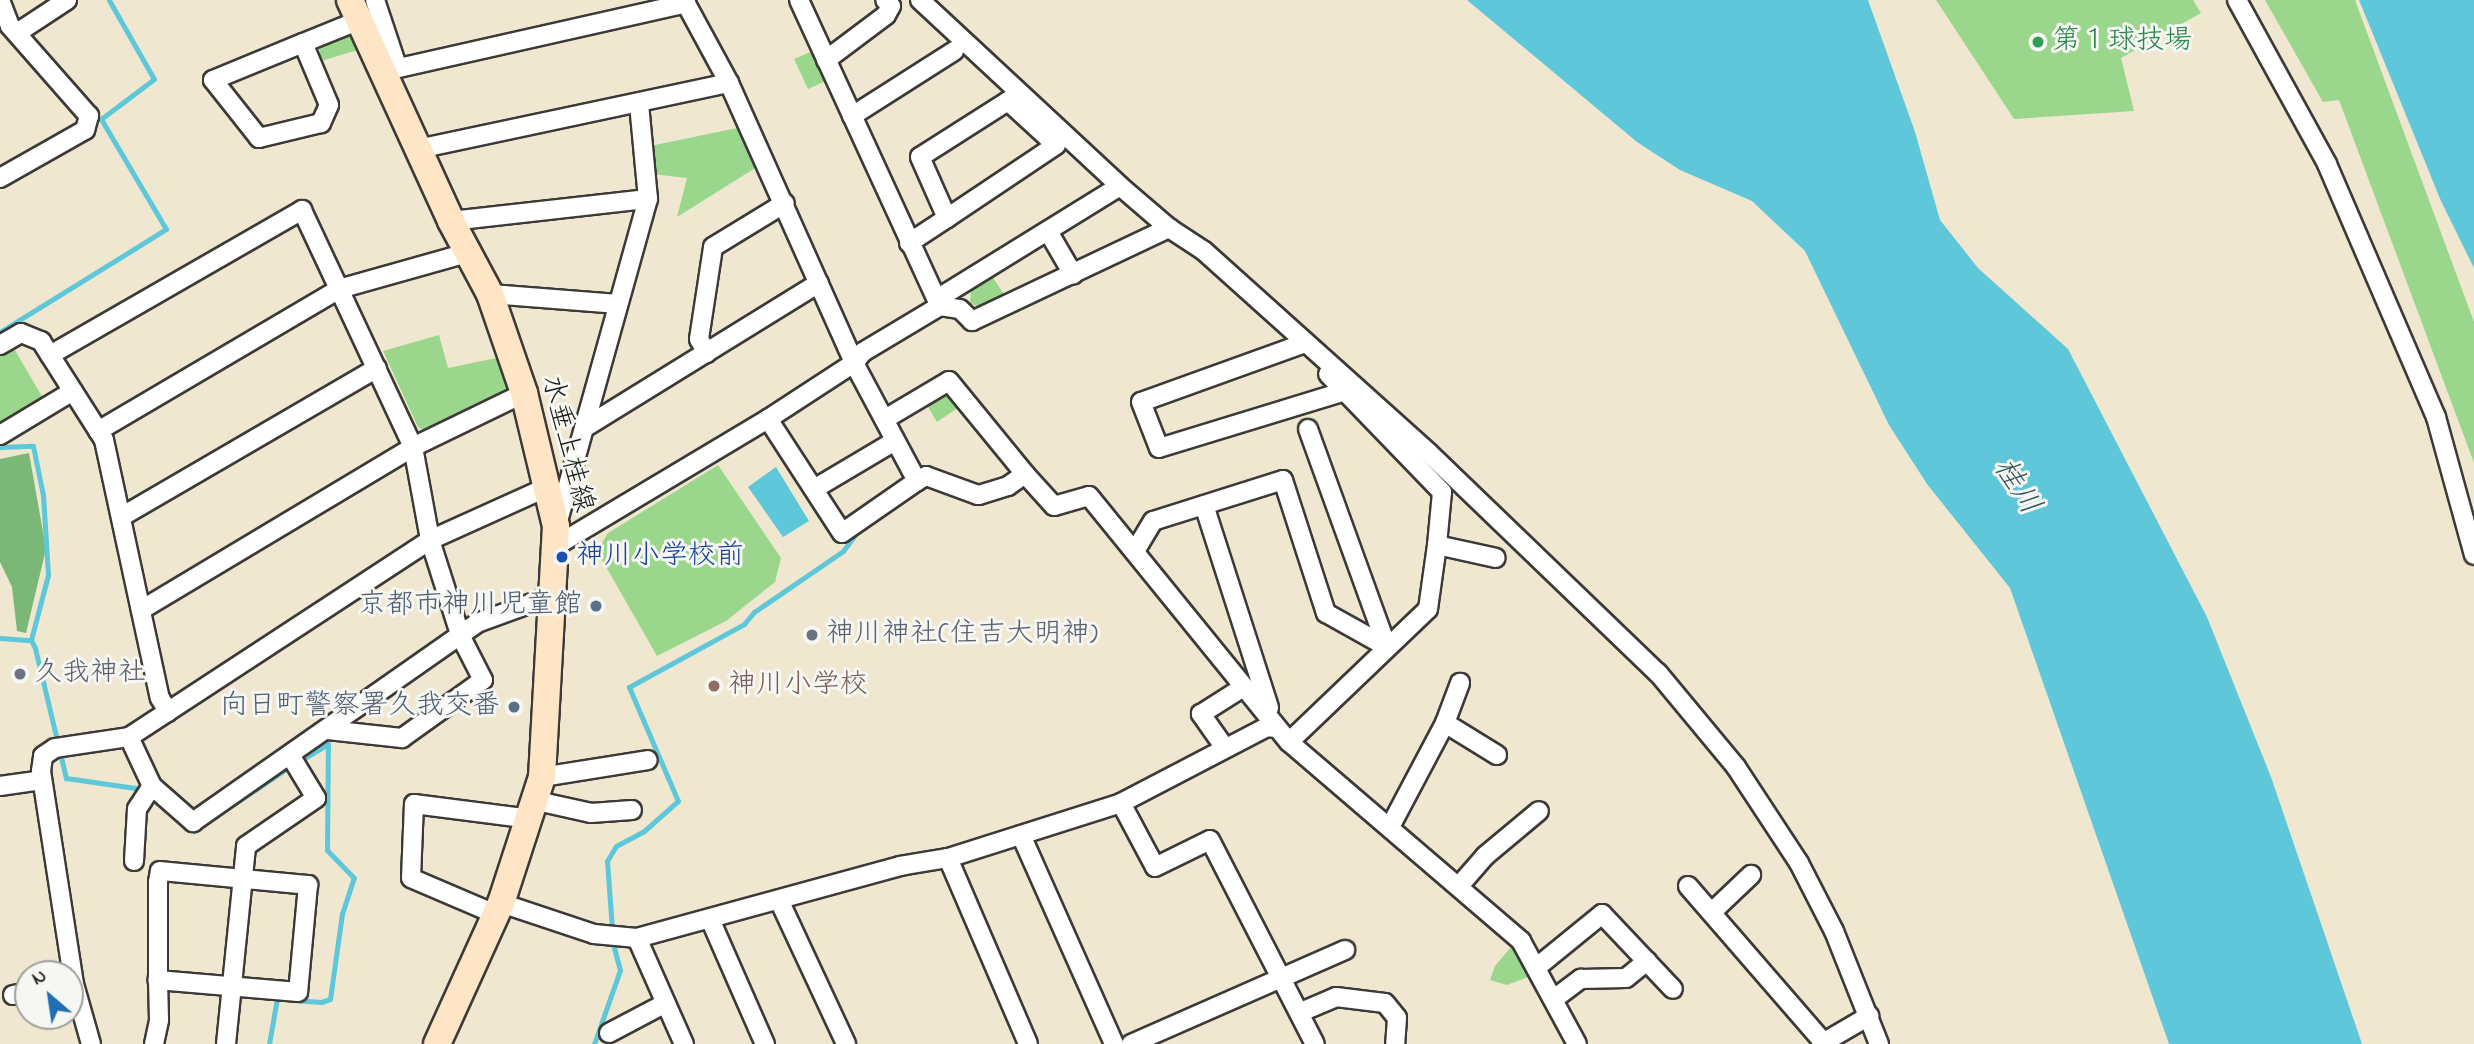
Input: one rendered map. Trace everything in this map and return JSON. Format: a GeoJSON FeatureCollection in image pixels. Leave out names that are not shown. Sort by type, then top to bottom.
{"type":"FeatureCollection","features":[{"type":"Feature","properties":{"kind":"main road","name":"水垂上桂線"},"geometry":{"type":"LineString","coordinates":[[362,7],[389,69],[418,149],[467,253],[490,294],[524,393],[555,537],[554,595],[537,799],[498,908],[437,1044]]}},
{"type":"Feature","properties":{"kind":"street"},"geometry":{"type":"LineString","coordinates":[[0,0],[9,30],[89,116],[85,130],[0,178]]}},
{"type":"Feature","properties":{"kind":"street"},"geometry":{"type":"LineString","coordinates":[[9,30],[67,0]]}},
{"type":"Feature","properties":{"kind":"street"},"geometry":{"type":"LineString","coordinates":[[826,60],[886,15],[891,5],[886,0]]}},
{"type":"Feature","properties":{"kind":"street"},"geometry":{"type":"LineString","coordinates":[[909,243],[1056,145],[1013,94],[920,0]]}},
{"type":"Feature","properties":{"kind":"street"},"geometry":{"type":"LineString","coordinates":[[2236,0],[2327,164],[2431,404],[2474,555]]}},
{"type":"Feature","properties":{"kind":"street"},"geometry":{"type":"LineString","coordinates":[[389,69],[685,1],[729,83],[785,203],[854,363],[917,481]]}},
{"type":"Feature","properties":{"kind":"street"},"geometry":{"type":"LineString","coordinates":[[807,4],[826,60],[938,303],[960,309],[972,321],[1169,228]]}},
{"type":"Feature","properties":{"kind":"street"},"geometry":{"type":"LineString","coordinates":[[303,43],[329,105],[321,123],[259,138],[213,80],[303,43],[362,7]]}},
{"type":"Feature","properties":{"kind":"street"},"geometry":{"type":"LineString","coordinates":[[852,116],[954,51]]}},
{"type":"Feature","properties":{"kind":"street"},"geometry":{"type":"LineString","coordinates":[[418,149],[729,83]]}},
{"type":"Feature","properties":{"kind":"street"},"geometry":{"type":"LineString","coordinates":[[1013,94],[1169,228],[1205,251],[1549,563],[1658,673],[1736,767],[1799,863],[1834,931],[1879,1044]]}},
{"type":"Feature","properties":{"kind":"street"},"geometry":{"type":"LineString","coordinates":[[947,218],[920,157],[1013,94]]}},
{"type":"Feature","properties":{"kind":"street"},"geometry":{"type":"LineString","coordinates":[[555,537],[616,304],[649,199],[639,104]]}},
{"type":"Feature","properties":{"kind":"street"},"geometry":{"type":"LineString","coordinates":[[555,537],[768,419],[854,363],[863,352],[1121,186]]}},
{"type":"Feature","properties":{"kind":"street"},"geometry":{"type":"LineString","coordinates":[[451,220],[649,199]]}},
{"type":"Feature","properties":{"kind":"street"},"geometry":{"type":"LineString","coordinates":[[707,353],[699,340],[713,247],[785,203]]}},
{"type":"Feature","properties":{"kind":"street"},"geometry":{"type":"LineString","coordinates":[[50,355],[302,210],[413,447],[430,540],[461,637],[483,680],[402,738],[327,730]]}},
{"type":"Feature","properties":{"kind":"street"},"geometry":{"type":"LineString","coordinates":[[1049,233],[1073,274]]}},
{"type":"Feature","properties":{"kind":"street"},"geometry":{"type":"LineString","coordinates":[[98,431],[339,289],[467,253]]}},
{"type":"Feature","properties":{"kind":"street"},"geometry":{"type":"LineString","coordinates":[[584,428],[819,283]]}},
{"type":"Feature","properties":{"kind":"street"},"geometry":{"type":"LineString","coordinates":[[490,294],[616,304]]}},
{"type":"Feature","properties":{"kind":"street"},"geometry":{"type":"LineString","coordinates":[[0,345],[21,333],[41,341],[98,431],[121,517],[160,698],[169,712]]}},
{"type":"Feature","properties":{"kind":"street"},"geometry":{"type":"LineString","coordinates":[[1289,742],[1428,609],[1442,492],[1342,392],[1306,343]]}},
{"type":"Feature","properties":{"kind":"street"},"geometry":{"type":"LineString","coordinates":[[1306,343],[1141,402],[1159,448],[1342,392]]}},
{"type":"Feature","properties":{"kind":"street"},"geometry":{"type":"LineString","coordinates":[[121,517],[377,368]]}},
{"type":"Feature","properties":{"kind":"street"},"geometry":{"type":"LineString","coordinates":[[885,419],[949,381],[1054,506],[1089,496],[1242,688],[1289,742],[1521,941],[1577,1044]]}},
{"type":"Feature","properties":{"kind":"street"},"geometry":{"type":"LineString","coordinates":[[0,435],[73,391]]}},
{"type":"Feature","properties":{"kind":"street"},"geometry":{"type":"LineString","coordinates":[[141,610],[413,447],[524,393]]}},
{"type":"Feature","properties":{"kind":"street"},"geometry":{"type":"LineString","coordinates":[[768,419],[842,533],[926,476],[978,495],[1008,486],[1025,474]]}},
{"type":"Feature","properties":{"kind":"street"},"geometry":{"type":"LineString","coordinates":[[1308,429],[1387,647]]}},
{"type":"Feature","properties":{"kind":"street"},"geometry":{"type":"LineString","coordinates":[[814,489],[895,441]]}},
{"type":"Feature","properties":{"kind":"street"},"geometry":{"type":"LineString","coordinates":[[1135,551],[1153,521],[1283,480],[1325,613],[1387,647]]}},
{"type":"Feature","properties":{"kind":"street"},"geometry":{"type":"LineString","coordinates":[[68,960],[42,780],[42,760],[57,747],[129,737],[430,540],[545,488]]}},
{"type":"Feature","properties":{"kind":"street"},"geometry":{"type":"LineString","coordinates":[[1204,505],[1274,723]]}},
{"type":"Feature","properties":{"kind":"street"},"geometry":{"type":"LineString","coordinates":[[1437,545],[1496,558]]}},
{"type":"Feature","properties":{"kind":"street"},"geometry":{"type":"LineString","coordinates":[[129,737],[148,792],[193,822],[461,637],[477,622],[554,595]]}},
{"type":"Feature","properties":{"kind":"street"},"geometry":{"type":"LineString","coordinates":[[1390,827],[1445,723],[1460,683]]}},
{"type":"Feature","properties":{"kind":"street"},"geometry":{"type":"LineString","coordinates":[[1225,748],[1201,715],[1242,688]]}},
{"type":"Feature","properties":{"kind":"street"},"geometry":{"type":"LineString","coordinates":[[632,810],[592,813],[537,799],[414,804],[411,878],[498,908],[594,934],[637,938],[900,866],[948,858],[1121,803],[1274,723]]}},
{"type":"Feature","properties":{"kind":"street"},"geometry":{"type":"LineString","coordinates":[[1445,723],[1497,755]]}},
{"type":"Feature","properties":{"kind":"street"},"geometry":{"type":"LineString","coordinates":[[226,1044],[246,846],[316,798],[290,755]]}},
{"type":"Feature","properties":{"kind":"street"},"geometry":{"type":"LineString","coordinates":[[537,799],[648,760]]}},
{"type":"Feature","properties":{"kind":"street"},"geometry":{"type":"LineString","coordinates":[[0,786],[42,780]]}},
{"type":"Feature","properties":{"kind":"street"},"geometry":{"type":"LineString","coordinates":[[134,861],[137,809],[148,792]]}},
{"type":"Feature","properties":{"kind":"street"},"geometry":{"type":"LineString","coordinates":[[1121,803],[1155,867],[1210,840],[1280,982],[1291,990],[1315,1044]]}},
{"type":"Feature","properties":{"kind":"street"},"geometry":{"type":"LineString","coordinates":[[1459,886],[1485,856],[1539,811]]}},
{"type":"Feature","properties":{"kind":"street"},"geometry":{"type":"LineString","coordinates":[[1021,835],[1114,1044]]}},
{"type":"Feature","properties":{"kind":"street"},"geometry":{"type":"LineString","coordinates":[[948,858],[1028,1044]]}},
{"type":"Feature","properties":{"kind":"street"},"geometry":{"type":"LineString","coordinates":[[155,1044],[160,871],[308,885],[298,992],[230,984],[158,980]]}},
{"type":"Feature","properties":{"kind":"street"},"geometry":{"type":"LineString","coordinates":[[1712,912],[1751,875]]}},
{"type":"Feature","properties":{"kind":"street"},"geometry":{"type":"LineString","coordinates":[[1688,886],[1823,1043],[1869,1016]]}},
{"type":"Feature","properties":{"kind":"street"},"geometry":{"type":"LineString","coordinates":[[779,900],[846,1044]]}},
{"type":"Feature","properties":{"kind":"street"},"geometry":{"type":"LineString","coordinates":[[1537,967],[1602,914],[1673,989]]}},
{"type":"Feature","properties":{"kind":"street"},"geometry":{"type":"LineString","coordinates":[[710,919],[765,1044]]}},
{"type":"Feature","properties":{"kind":"street"},"geometry":{"type":"LineString","coordinates":[[637,938],[684,1044]]}},
{"type":"Feature","properties":{"kind":"street"},"geometry":{"type":"LineString","coordinates":[[1131,1044],[1173,1036],[1280,982],[1289,971],[1345,950]]}},
{"type":"Feature","properties":{"kind":"street"},"geometry":{"type":"LineString","coordinates":[[1553,999],[1581,979],[1626,978],[1647,961]]}},
{"type":"Feature","properties":{"kind":"street"},"geometry":{"type":"LineString","coordinates":[[1301,1012],[1336,997],[1385,1003],[1397,1018],[1395,1044]]}},
{"type":"Feature","properties":{"kind":"street"},"geometry":{"type":"LineString","coordinates":[[608,1033],[666,1003]]}},
{"type":"Feature","properties":{"kind":"street"},"geometry":{"type":"LineString","coordinates":[[84,1022],[91,1044]]}},
{"type":"Feature","properties":{"kind":"green space"},"geometry":{"type":"Polygon","coordinates":[[[1936,0],[2193,0],[2201,13],[2121,58],[2134,111],[2014,119],[1936,0]]]}},
{"type":"Feature","properties":{"kind":"green space"},"geometry":{"type":"Polygon","coordinates":[[[2265,0],[2355,0],[2474,322],[2474,463],[2339,100],[2323,102],[2265,0]]]}},
{"type":"Feature","properties":{"kind":"green space"},"geometry":{"type":"Polygon","coordinates":[[[344,35],[358,40],[361,49],[318,62],[320,47],[344,35]]]}},
{"type":"Feature","properties":{"kind":"green space"},"geometry":{"type":"Polygon","coordinates":[[[815,50],[828,80],[808,89],[794,59],[815,50]]]}},
{"type":"Feature","properties":{"kind":"green space"},"geometry":{"type":"Polygon","coordinates":[[[742,127],[760,165],[677,217],[687,178],[653,174],[650,146],[742,127]]]}},
{"type":"Feature","properties":{"kind":"green space"},"geometry":{"type":"Polygon","coordinates":[[[992,276],[1005,296],[979,307],[970,303],[971,289],[992,276]]]}},
{"type":"Feature","properties":{"kind":"green space"},"geometry":{"type":"Polygon","coordinates":[[[439,335],[448,368],[501,357],[510,383],[504,395],[428,433],[418,427],[383,351],[439,335]]]}},
{"type":"Feature","properties":{"kind":"green space"},"geometry":{"type":"Polygon","coordinates":[[[13,347],[43,398],[0,424],[0,354],[13,347]]]}},
{"type":"Feature","properties":{"kind":"green space"},"geometry":{"type":"Polygon","coordinates":[[[943,392],[955,395],[962,405],[937,422],[925,402],[943,392]]]}},
{"type":"Feature","properties":{"kind":"green space"},"geometry":{"type":"Polygon","coordinates":[[[29,453],[46,549],[26,633],[17,631],[12,587],[0,562],[0,459],[29,453]]]}},
{"type":"Feature","properties":{"kind":"green space"},"geometry":{"type":"Polygon","coordinates":[[[718,465],[781,558],[775,582],[726,621],[657,656],[597,551],[608,533],[718,465]]]}},
{"type":"Feature","properties":{"kind":"green space"},"geometry":{"type":"Polygon","coordinates":[[[1511,947],[1533,975],[1507,985],[1490,980],[1495,966],[1511,947]]]}},
{"type":"Feature","properties":{"kind":"water","name":"桂川"},"geometry":{"type":"Polygon","coordinates":[[[1467,0],[1868,0],[1915,132],[1940,220],[1978,268],[2068,349],[2207,617],[2271,777],[2362,1044],[2169,1044],[2010,588],[1927,484],[1889,425],[1805,251],[1752,201],[1680,170],[1637,142],[1467,0]]]}},
{"type":"Feature","properties":{"kind":"water"},"geometry":{"type":"Polygon","coordinates":[[[2359,0],[2474,0],[2474,268],[2441,201],[2359,0]]]}},
{"type":"Feature","properties":{"kind":"water"},"geometry":{"type":"Polygon","coordinates":[[[776,467],[809,521],[783,537],[748,487],[776,467]]]}},
{"type":"Feature","properties":{"kind":"waterway"},"geometry":{"type":"LineString","coordinates":[[0,332],[166,229],[101,119],[154,79],[109,0]]}},
{"type":"Feature","properties":{"kind":"waterway"},"geometry":{"type":"LineString","coordinates":[[0,447],[33,446],[43,495],[48,575],[31,640]]}},
{"type":"Feature","properties":{"kind":"waterway"},"geometry":{"type":"LineString","coordinates":[[612,929],[607,861],[616,846],[644,831],[678,801],[629,687],[744,624],[754,612],[843,551],[858,531]]}},
{"type":"Feature","properties":{"kind":"waterway"},"geometry":{"type":"LineString","coordinates":[[0,638],[31,640],[35,648],[66,778],[135,788],[164,807]]}},
{"type":"Feature","properties":{"kind":"waterway"},"geometry":{"type":"LineString","coordinates":[[293,1000],[321,1002],[330,999],[342,914],[354,878],[327,850],[328,744],[301,760]]}},
{"type":"Feature","properties":{"kind":"waterway"},"geometry":{"type":"LineString","coordinates":[[188,826],[194,831],[286,769]]}},
{"type":"Feature","properties":{"kind":"waterway"},"geometry":{"type":"LineString","coordinates":[[594,1044],[620,970],[614,947]]}},
{"type":"Feature","properties":{"kind":"waterway"},"geometry":{"type":"LineString","coordinates":[[269,1044],[277,998],[283,999]]}},
{"type":"Feature","properties":{"kind":"place","name":"第１球技場"},"geometry":{"type":"Point","coordinates":[2038,42]}},
{"type":"Feature","properties":{"kind":"place","name":"神川小学校前"},"geometry":{"type":"Point","coordinates":[562,557]}},
{"type":"Feature","properties":{"kind":"place","name":"京都市神川児童館"},"geometry":{"type":"Point","coordinates":[596,606]}},
{"type":"Feature","properties":{"kind":"place","name":"神川神社(住吉大明神)"},"geometry":{"type":"Point","coordinates":[812,635]}},
{"type":"Feature","properties":{"kind":"place","name":"久我神社"},"geometry":{"type":"Point","coordinates":[20,674]}},
{"type":"Feature","properties":{"kind":"place","name":"神川小学校"},"geometry":{"type":"Point","coordinates":[714,686]}},
{"type":"Feature","properties":{"kind":"place","name":"向日町警察署久我交番"},"geometry":{"type":"Point","coordinates":[514,707]}}]}
